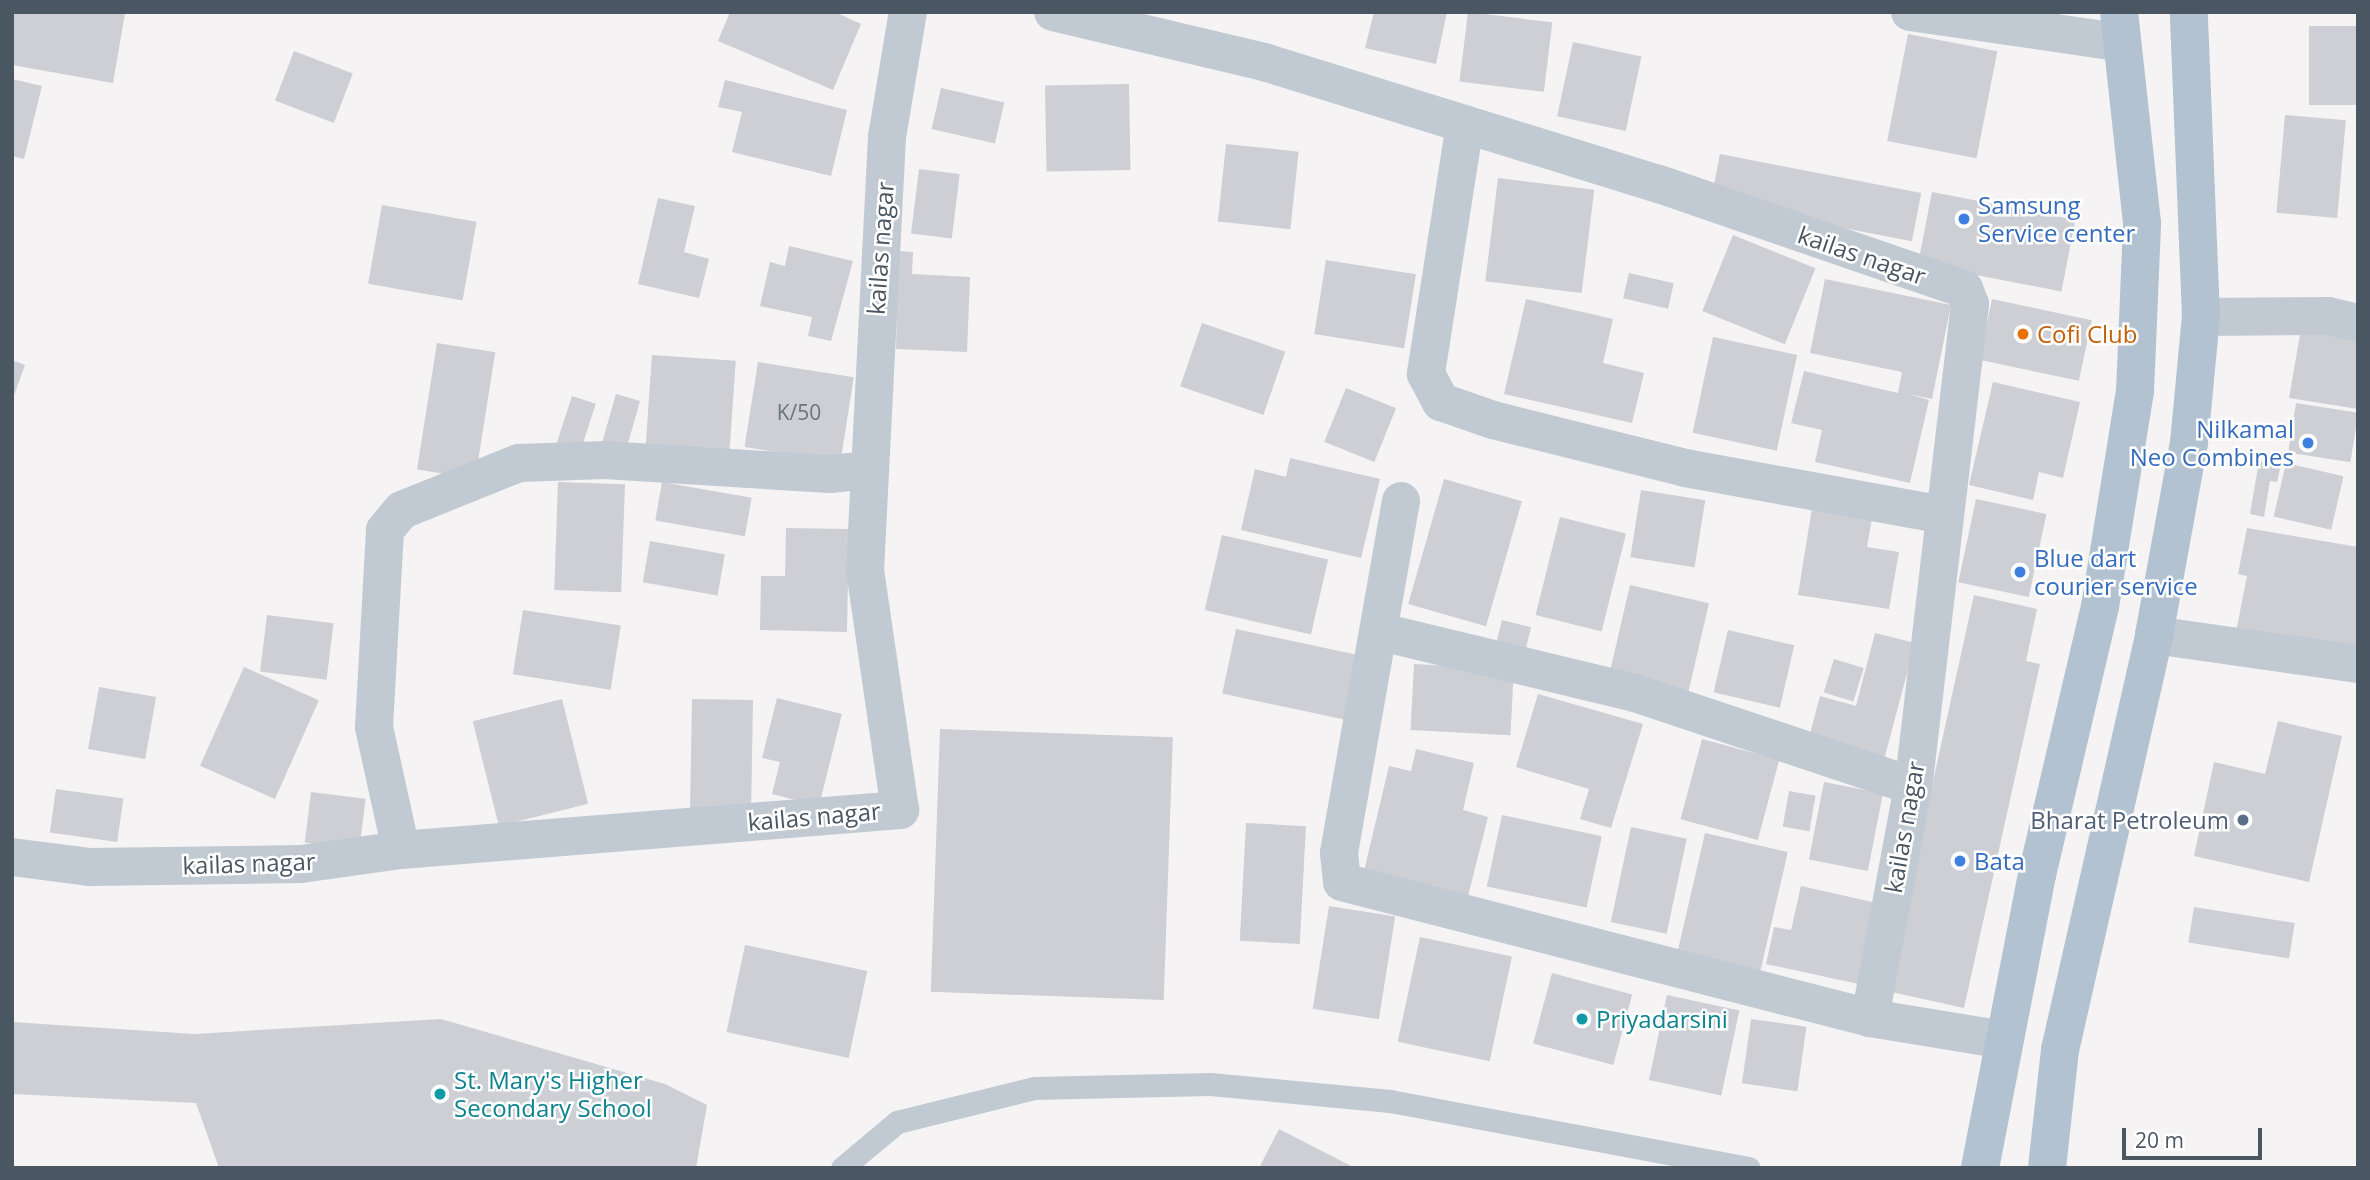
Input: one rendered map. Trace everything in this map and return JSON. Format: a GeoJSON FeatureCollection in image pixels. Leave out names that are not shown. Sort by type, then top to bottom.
{"type":"FeatureCollection","features":[{"type":"Feature","properties":{"kind":"main road"},"geometry":{"type":"LineString","coordinates":[[2046,1168],[2060,1050],[2154,635],[2189,443],[2201,317],[2189,12]]}},
{"type":"Feature","properties":{"kind":"main road"},"geometry":{"type":"LineString","coordinates":[[1980,1168],[2036,875],[2100,607],[2135,393],[2142,223],[2119,27]]}},
{"type":"Feature","properties":{"kind":"street","name":"kailas nagar"},"geometry":{"type":"LineString","coordinates":[[12,857],[90,867],[301,864],[401,849],[900,810],[865,572],[867,470],[887,136],[908,12]]}},
{"type":"Feature","properties":{"kind":"street","name":"kailas nagar"},"geometry":{"type":"LineString","coordinates":[[1053,12],[1264,62],[1659,184],[1964,289],[1970,304],[1913,786],[1870,1018]]}},
{"type":"Feature","properties":{"kind":"street"},"geometry":{"type":"LineString","coordinates":[[1910,12],[2119,27]]}},
{"type":"Feature","properties":{"kind":"street"},"geometry":{"type":"LineString","coordinates":[[1465,124],[1426,374],[1441,401],[1493,420],[1685,468],[1943,515]]}},
{"type":"Feature","properties":{"kind":"street"},"geometry":{"type":"LineString","coordinates":[[2201,317],[2328,316],[2358,323]]}},
{"type":"Feature","properties":{"kind":"street"},"geometry":{"type":"LineString","coordinates":[[401,849],[374,727],[385,530],[402,510],[519,463],[605,460],[830,474],[867,470]]}},
{"type":"Feature","properties":{"kind":"street"},"geometry":{"type":"LineString","coordinates":[[1401,501],[1381,632],[1339,853],[1342,882],[1870,1018],[2004,1040]]}},
{"type":"Feature","properties":{"kind":"street"},"geometry":{"type":"LineString","coordinates":[[1381,632],[1635,693],[1913,786]]}},
{"type":"Feature","properties":{"kind":"street"},"geometry":{"type":"LineString","coordinates":[[2154,635],[2358,664]]}},
{"type":"Feature","properties":{"kind":"lane"},"geometry":{"type":"LineString","coordinates":[[842,1168],[897,1122],[1034,1088],[1210,1084],[1390,1101],[1749,1168]]}},
{"type":"Feature","properties":{"kind":"building"},"geometry":{"type":"Polygon","coordinates":[[[14,12],[125,13],[113,83],[12,65],[14,12]]]}},
{"type":"Feature","properties":{"kind":"building"},"geometry":{"type":"Polygon","coordinates":[[[730,12],[835,12],[861,24],[833,90],[718,41],[730,12]]]}},
{"type":"Feature","properties":{"kind":"building"},"geometry":{"type":"Polygon","coordinates":[[[1374,12],[1447,12],[1436,64],[1365,48],[1374,12]]]}},
{"type":"Feature","properties":{"kind":"building"},"geometry":{"type":"Polygon","coordinates":[[[1468,12],[1552,22],[1544,92],[1459,81],[1468,12]]]}},
{"type":"Feature","properties":{"kind":"building"},"geometry":{"type":"Polygon","coordinates":[[[2309,26],[2358,26],[2358,105],[2309,105],[2309,26]]]}},
{"type":"Feature","properties":{"kind":"building"},"geometry":{"type":"Polygon","coordinates":[[[1908,34],[1997,51],[1977,158],[1887,141],[1908,34]]]}},
{"type":"Feature","properties":{"kind":"building"},"geometry":{"type":"Polygon","coordinates":[[[1573,42],[1641,57],[1626,131],[1557,116],[1573,42]]]}},
{"type":"Feature","properties":{"kind":"building"},"geometry":{"type":"Polygon","coordinates":[[[294,51],[353,74],[334,123],[275,100],[294,51]]]}},
{"type":"Feature","properties":{"kind":"building"},"geometry":{"type":"Polygon","coordinates":[[[12,79],[42,86],[24,159],[12,156],[12,79]]]}},
{"type":"Feature","properties":{"kind":"building"},"geometry":{"type":"Polygon","coordinates":[[[725,80],[847,110],[831,176],[732,152],[742,112],[718,107],[725,80]]]}},
{"type":"Feature","properties":{"kind":"building"},"geometry":{"type":"Polygon","coordinates":[[[1129,84],[1131,170],[1047,171],[1045,85],[1129,84]]]}},
{"type":"Feature","properties":{"kind":"building"},"geometry":{"type":"Polygon","coordinates":[[[941,88],[1004,103],[995,144],[932,129],[941,88]]]}},
{"type":"Feature","properties":{"kind":"building"},"geometry":{"type":"Polygon","coordinates":[[[2285,115],[2346,120],[2337,218],[2276,213],[2285,115]]]}},
{"type":"Feature","properties":{"kind":"building"},"geometry":{"type":"Polygon","coordinates":[[[1226,144],[1299,152],[1290,229],[1218,222],[1226,144]]]}},
{"type":"Feature","properties":{"kind":"building"},"geometry":{"type":"Polygon","coordinates":[[[1720,154],[1921,193],[1912,241],[1711,202],[1720,154]]]}},
{"type":"Feature","properties":{"kind":"building"},"geometry":{"type":"Polygon","coordinates":[[[919,169],[960,174],[952,239],[911,234],[919,169]]]}},
{"type":"Feature","properties":{"kind":"building"},"geometry":{"type":"Polygon","coordinates":[[[1498,178],[1594,190],[1582,293],[1485,281],[1498,178]]]}},
{"type":"Feature","properties":{"kind":"building"},"geometry":{"type":"Polygon","coordinates":[[[1932,192],[2075,220],[2061,292],[1918,264],[1932,192]]]}},
{"type":"Feature","properties":{"kind":"building"},"geometry":{"type":"Polygon","coordinates":[[[658,198],[695,206],[684,252],[709,259],[699,298],[638,284],[658,198]]]}},
{"type":"Feature","properties":{"kind":"building"},"geometry":{"type":"Polygon","coordinates":[[[382,205],[477,222],[463,300],[368,284],[382,205]]]}},
{"type":"Feature","properties":{"kind":"building"},"geometry":{"type":"Polygon","coordinates":[[[1733,235],[1816,268],[1785,344],[1702,311],[1733,235]]]}},
{"type":"Feature","properties":{"kind":"building"},"geometry":{"type":"Polygon","coordinates":[[[789,246],[853,261],[831,341],[808,336],[812,317],[760,306],[770,262],[785,266],[789,246]]]}},
{"type":"Feature","properties":{"kind":"building"},"geometry":{"type":"Polygon","coordinates":[[[883,250],[913,252],[912,274],[970,277],[967,352],[896,349],[897,306],[883,250]]]}},
{"type":"Feature","properties":{"kind":"building"},"geometry":{"type":"Polygon","coordinates":[[[1326,260],[1416,274],[1404,348],[1314,334],[1326,260]]]}},
{"type":"Feature","properties":{"kind":"building"},"geometry":{"type":"Polygon","coordinates":[[[1629,273],[1674,283],[1668,309],[1623,298],[1629,273]]]}},
{"type":"Feature","properties":{"kind":"building"},"geometry":{"type":"Polygon","coordinates":[[[1825,279],[1951,305],[1932,399],[1909,394],[1929,400],[1910,483],[1815,462],[1822,430],[1791,423],[1804,371],[1898,393],[1902,372],[1810,353],[1825,279]]]}},
{"type":"Feature","properties":{"kind":"building"},"geometry":{"type":"Polygon","coordinates":[[[1526,299],[1613,319],[1603,363],[1644,373],[1632,423],[1504,394],[1526,299]]]}},
{"type":"Feature","properties":{"kind":"building"},"geometry":{"type":"Polygon","coordinates":[[[1992,299],[2092,320],[2079,381],[1979,360],[1992,299]]]}},
{"type":"Feature","properties":{"kind":"building"},"geometry":{"type":"Polygon","coordinates":[[[1202,323],[1285,352],[1263,415],[1180,386],[1202,323]]]}},
{"type":"Feature","properties":{"kind":"building"},"geometry":{"type":"Polygon","coordinates":[[[2301,329],[2358,339],[2358,409],[2289,398],[2301,329]]]}},
{"type":"Feature","properties":{"kind":"building"},"geometry":{"type":"Polygon","coordinates":[[[1713,337],[1797,355],[1777,451],[1693,433],[1713,337]]]}},
{"type":"Feature","properties":{"kind":"building"},"geometry":{"type":"Polygon","coordinates":[[[437,343],[495,352],[475,479],[417,469],[437,343]]]}},
{"type":"Feature","properties":{"kind":"building"},"geometry":{"type":"Polygon","coordinates":[[[652,355],[736,361],[729,454],[646,448],[652,355]]]}},
{"type":"Feature","properties":{"kind":"building"},"geometry":{"type":"Polygon","coordinates":[[[12,360],[25,365],[13,398],[12,398],[12,360]]]}},
{"type":"Feature","properties":{"kind":"building"},"geometry":{"type":"Polygon","coordinates":[[[758,362],[854,377],[840,462],[745,447],[758,362]]]}},
{"type":"Feature","properties":{"kind":"building"},"geometry":{"type":"Polygon","coordinates":[[[1993,382],[2080,402],[2063,478],[2039,472],[2033,500],[1969,485],[1993,382]]]}},
{"type":"Feature","properties":{"kind":"building"},"geometry":{"type":"Polygon","coordinates":[[[1346,388],[1396,408],[1374,462],[1324,442],[1346,388]]]}},
{"type":"Feature","properties":{"kind":"building"},"geometry":{"type":"Polygon","coordinates":[[[616,394],[640,401],[626,451],[602,444],[616,394]]]}},
{"type":"Feature","properties":{"kind":"building"},"geometry":{"type":"Polygon","coordinates":[[[572,396],[596,404],[579,454],[556,446],[572,396]]]}},
{"type":"Feature","properties":{"kind":"building"},"geometry":{"type":"Polygon","coordinates":[[[2296,403],[2358,413],[2350,462],[2288,452],[2296,403]]]}},
{"type":"Feature","properties":{"kind":"building"},"geometry":{"type":"Polygon","coordinates":[[[1290,458],[1380,479],[1361,558],[1241,530],[1255,469],[1286,477],[1290,458]]]}},
{"type":"Feature","properties":{"kind":"building"},"geometry":{"type":"Polygon","coordinates":[[[2259,461],[2281,464],[2277,482],[2270,481],[2264,517],[2250,514],[2259,461]]]}},
{"type":"Feature","properties":{"kind":"building"},"geometry":{"type":"Polygon","coordinates":[[[2286,463],[2343,476],[2331,530],[2274,517],[2286,463]]]}},
{"type":"Feature","properties":{"kind":"building"},"geometry":{"type":"Polygon","coordinates":[[[1444,479],[1522,501],[1486,626],[1408,604],[1444,479]]]}},
{"type":"Feature","properties":{"kind":"building"},"geometry":{"type":"Polygon","coordinates":[[[558,482],[625,484],[621,592],[554,590],[558,482]]]}},
{"type":"Feature","properties":{"kind":"building"},"geometry":{"type":"Polygon","coordinates":[[[662,482],[752,498],[745,536],[655,520],[662,482]]]}},
{"type":"Feature","properties":{"kind":"building"},"geometry":{"type":"Polygon","coordinates":[[[1641,490],[1705,500],[1695,567],[1630,557],[1641,490]]]}},
{"type":"Feature","properties":{"kind":"building"},"geometry":{"type":"Polygon","coordinates":[[[1976,499],[2046,514],[2029,597],[1958,582],[1976,499]]]}},
{"type":"Feature","properties":{"kind":"building"},"geometry":{"type":"Polygon","coordinates":[[[1812,508],[1872,518],[1867,547],[1899,552],[1889,609],[1798,595],[1812,508]]]}},
{"type":"Feature","properties":{"kind":"building"},"geometry":{"type":"Polygon","coordinates":[[[1560,517],[1626,533],[1602,631],[1536,615],[1560,517]]]}},
{"type":"Feature","properties":{"kind":"building"},"geometry":{"type":"Polygon","coordinates":[[[786,528],[849,529],[847,632],[760,630],[761,576],[785,576],[786,528]]]}},
{"type":"Feature","properties":{"kind":"building"},"geometry":{"type":"Polygon","coordinates":[[[2247,528],[2358,547],[2358,653],[2236,632],[2247,576],[2238,574],[2247,528]]]}},
{"type":"Feature","properties":{"kind":"building"},"geometry":{"type":"Polygon","coordinates":[[[1222,535],[1328,560],[1311,635],[1205,610],[1222,535]]]}},
{"type":"Feature","properties":{"kind":"building"},"geometry":{"type":"Polygon","coordinates":[[[650,541],[725,554],[718,596],[643,582],[650,541]]]}},
{"type":"Feature","properties":{"kind":"building"},"geometry":{"type":"Polygon","coordinates":[[[1630,585],[1709,603],[1688,695],[1609,677],[1630,585]]]}},
{"type":"Feature","properties":{"kind":"building"},"geometry":{"type":"Polygon","coordinates":[[[1974,595],[2037,609],[2026,661],[2040,664],[1964,1008],[1887,991],[1974,595]]]}},
{"type":"Feature","properties":{"kind":"building"},"geometry":{"type":"Polygon","coordinates":[[[523,610],[621,625],[611,690],[513,674],[523,610]]]}},
{"type":"Feature","properties":{"kind":"building"},"geometry":{"type":"Polygon","coordinates":[[[267,615],[334,623],[327,680],[260,672],[267,615]]]}},
{"type":"Feature","properties":{"kind":"building"},"geometry":{"type":"Polygon","coordinates":[[[1502,620],[1531,627],[1523,658],[1494,651],[1502,620]]]}},
{"type":"Feature","properties":{"kind":"building"},"geometry":{"type":"Polygon","coordinates":[[[1236,629],[1359,655],[1346,720],[1222,694],[1236,629]]]}},
{"type":"Feature","properties":{"kind":"building"},"geometry":{"type":"Polygon","coordinates":[[[1728,630],[1794,645],[1780,708],[1714,692],[1728,630]]]}},
{"type":"Feature","properties":{"kind":"building"},"geometry":{"type":"Polygon","coordinates":[[[1875,633],[1915,643],[1884,760],[1808,741],[1820,696],[1856,706],[1875,633]]]}},
{"type":"Feature","properties":{"kind":"building"},"geometry":{"type":"Polygon","coordinates":[[[1834,659],[1864,668],[1853,702],[1824,692],[1834,659]]]}},
{"type":"Feature","properties":{"kind":"building"},"geometry":{"type":"Polygon","coordinates":[[[1414,664],[1514,669],[1510,735],[1411,730],[1414,664]]]}},
{"type":"Feature","properties":{"kind":"building"},"geometry":{"type":"Polygon","coordinates":[[[244,667],[319,700],[275,799],[200,766],[244,667]]]}},
{"type":"Feature","properties":{"kind":"building"},"geometry":{"type":"Polygon","coordinates":[[[99,687],[156,697],[145,759],[88,749],[99,687]]]}},
{"type":"Feature","properties":{"kind":"building"},"geometry":{"type":"Polygon","coordinates":[[[1538,694],[1643,724],[1611,828],[1580,819],[1589,789],[1516,767],[1538,694]]]}},
{"type":"Feature","properties":{"kind":"building"},"geometry":{"type":"Polygon","coordinates":[[[777,698],[842,714],[819,806],[772,794],[780,762],[762,758],[777,698]]]}},
{"type":"Feature","properties":{"kind":"building"},"geometry":{"type":"Polygon","coordinates":[[[562,699],[588,804],[499,826],[473,721],[562,699]]]}},
{"type":"Feature","properties":{"kind":"building"},"geometry":{"type":"Polygon","coordinates":[[[692,699],[753,700],[751,809],[690,808],[692,699]]]}},
{"type":"Feature","properties":{"kind":"building"},"geometry":{"type":"Polygon","coordinates":[[[2278,721],[2342,736],[2309,882],[2194,856],[2214,762],[2265,774],[2278,721]]]}},
{"type":"Feature","properties":{"kind":"building"},"geometry":{"type":"Polygon","coordinates":[[[940,729],[1173,737],[1164,1000],[931,992],[940,729]]]}},
{"type":"Feature","properties":{"kind":"building"},"geometry":{"type":"Polygon","coordinates":[[[1702,739],[1779,760],[1758,840],[1681,819],[1702,739]]]}},
{"type":"Feature","properties":{"kind":"building"},"geometry":{"type":"Polygon","coordinates":[[[1416,749],[1474,763],[1463,810],[1488,817],[1468,896],[1364,871],[1389,766],[1411,771],[1416,749]]]}},
{"type":"Feature","properties":{"kind":"building"},"geometry":{"type":"Polygon","coordinates":[[[1824,782],[1883,793],[1868,871],[1809,860],[1824,782]]]}},
{"type":"Feature","properties":{"kind":"building"},"geometry":{"type":"Polygon","coordinates":[[[56,789],[123,798],[117,842],[50,833],[56,789]]]}},
{"type":"Feature","properties":{"kind":"building"},"geometry":{"type":"Polygon","coordinates":[[[1789,791],[1816,796],[1809,831],[1783,826],[1789,791]]]}},
{"type":"Feature","properties":{"kind":"building"},"geometry":{"type":"Polygon","coordinates":[[[311,792],[366,799],[359,849],[305,843],[311,792]]]}},
{"type":"Feature","properties":{"kind":"building"},"geometry":{"type":"Polygon","coordinates":[[[1502,815],[1602,836],[1587,908],[1487,886],[1502,815]]]}},
{"type":"Feature","properties":{"kind":"building"},"geometry":{"type":"Polygon","coordinates":[[[1246,823],[1306,826],[1300,944],[1240,941],[1246,823]]]}},
{"type":"Feature","properties":{"kind":"building"},"geometry":{"type":"Polygon","coordinates":[[[1631,827],[1687,839],[1667,934],[1611,922],[1631,827]]]}},
{"type":"Feature","properties":{"kind":"building"},"geometry":{"type":"Polygon","coordinates":[[[1705,833],[1788,852],[1759,977],[1676,958],[1705,833]]]}},
{"type":"Feature","properties":{"kind":"building"},"geometry":{"type":"Polygon","coordinates":[[[1801,886],[1881,904],[1863,985],[1766,964],[1774,927],[1791,930],[1801,886]]]}},
{"type":"Feature","properties":{"kind":"building"},"geometry":{"type":"Polygon","coordinates":[[[1329,906],[1395,916],[1379,1019],[1313,1009],[1329,906]]]}},
{"type":"Feature","properties":{"kind":"building"},"geometry":{"type":"Polygon","coordinates":[[[2194,907],[2295,923],[2289,959],[2188,943],[2194,907]]]}},
{"type":"Feature","properties":{"kind":"building"},"geometry":{"type":"Polygon","coordinates":[[[1420,937],[1512,957],[1490,1061],[1398,1042],[1420,937]]]}},
{"type":"Feature","properties":{"kind":"building"},"geometry":{"type":"Polygon","coordinates":[[[745,945],[867,971],[849,1058],[726,1032],[745,945]]]}},
{"type":"Feature","properties":{"kind":"building","name":"Priyadarsini"},"geometry":{"type":"Polygon","coordinates":[[[1552,973],[1632,994],[1613,1065],[1533,1044],[1552,973]]]}},
{"type":"Feature","properties":{"kind":"building"},"geometry":{"type":"Polygon","coordinates":[[[1667,995],[1739,1010],[1721,1095],[1649,1080],[1667,995]]]}},
{"type":"Feature","properties":{"kind":"building","name":"St. Mary's Higher Secondary School"},"geometry":{"type":"Polygon","coordinates":[[[441,1019],[665,1084],[707,1105],[696,1168],[219,1168],[196,1103],[12,1094],[12,1022],[194,1034],[441,1019]]]}},
{"type":"Feature","properties":{"kind":"building"},"geometry":{"type":"Polygon","coordinates":[[[1751,1019],[1806,1027],[1797,1091],[1742,1083],[1751,1019]]]}},
{"type":"Feature","properties":{"kind":"building"},"geometry":{"type":"Polygon","coordinates":[[[1279,1129],[1355,1168],[1259,1168],[1279,1129]]]}},
{"type":"Feature","properties":{"kind":"place","name":"Samsung Service center"},"geometry":{"type":"Point","coordinates":[1964,219]}},
{"type":"Feature","properties":{"kind":"place","name":"Cofi Club"},"geometry":{"type":"Point","coordinates":[2023,334]}},
{"type":"Feature","properties":{"kind":"place","name":"Nilkamal Neo Combines"},"geometry":{"type":"Point","coordinates":[2308,443]}},
{"type":"Feature","properties":{"kind":"place","name":"Blue dart courier service"},"geometry":{"type":"Point","coordinates":[2020,572]}},
{"type":"Feature","properties":{"kind":"place","name":"Bharat Petroleum"},"geometry":{"type":"Point","coordinates":[2243,820]}},
{"type":"Feature","properties":{"kind":"place","name":"Bata"},"geometry":{"type":"Point","coordinates":[1960,861]}},
{"type":"Feature","properties":{"kind":"place","name":"Priyadarsini"},"geometry":{"type":"Point","coordinates":[1582,1019]}},
{"type":"Feature","properties":{"kind":"place","name":"St. Mary's Higher Secondary School"},"geometry":{"type":"Point","coordinates":[440,1094]}}]}
